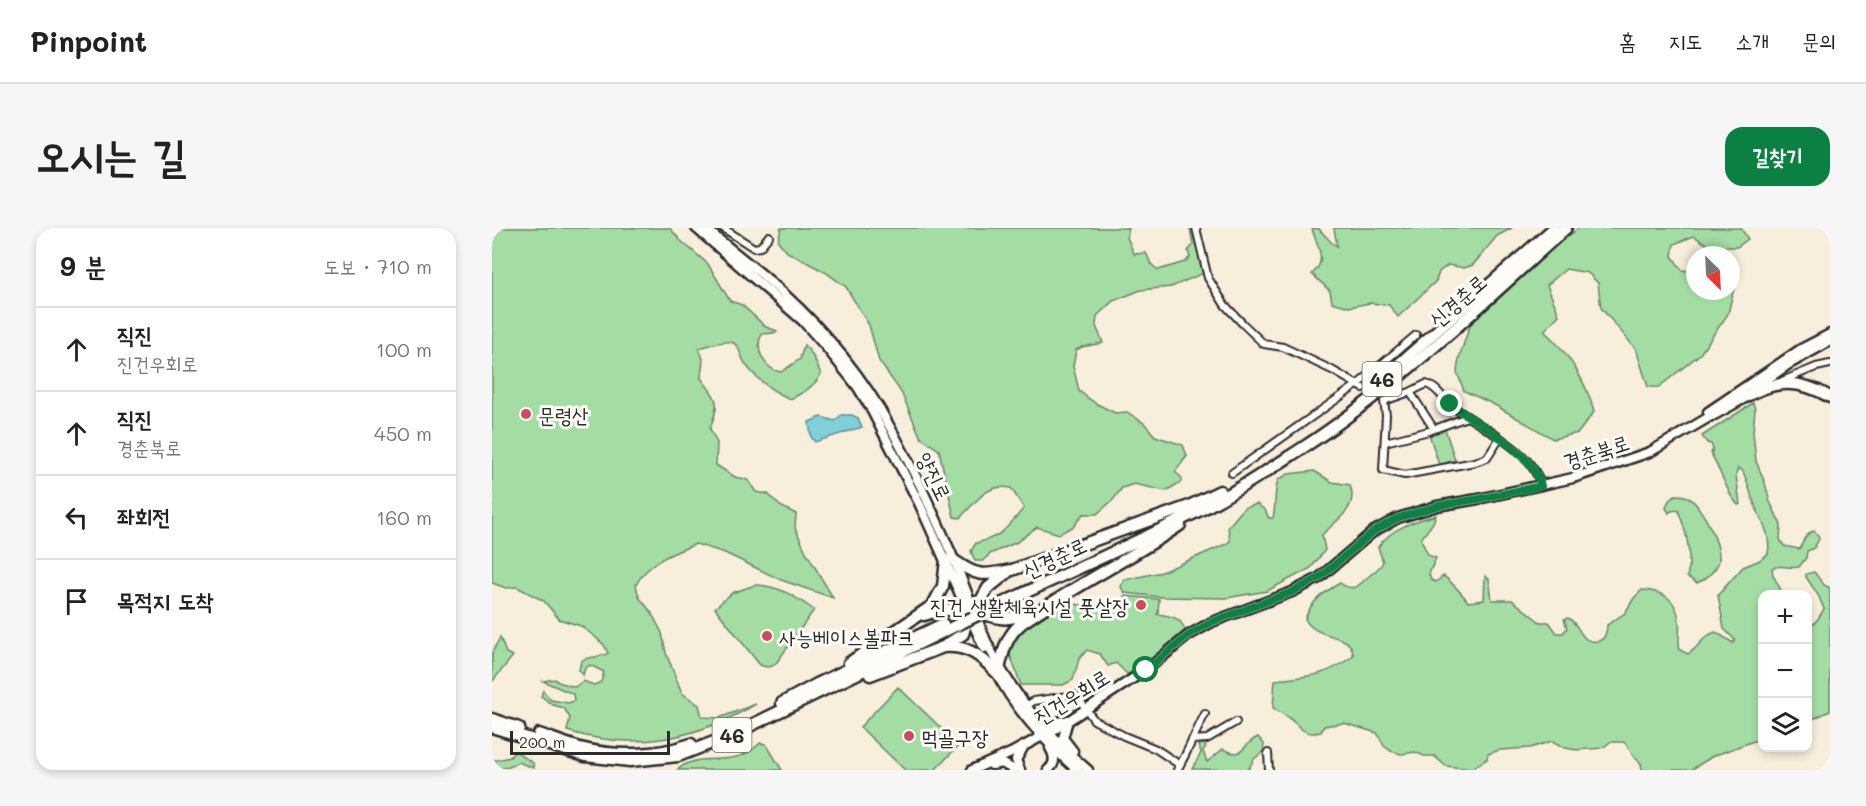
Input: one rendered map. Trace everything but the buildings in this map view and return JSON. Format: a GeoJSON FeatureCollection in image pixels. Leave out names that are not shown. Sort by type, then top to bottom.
{"type":"FeatureCollection","features":[{"type":"Feature","properties":{"kind":"highway","name":"신경춘로"},"geometry":{"type":"LineString","coordinates":[[492,727],[585,756],[630,761],[678,756],[700,748],[1236,482],[1325,424],[1371,389],[1554,228]]}},
{"type":"Feature","properties":{"kind":"highway","name":"신경춘로"},"geometry":{"type":"LineString","coordinates":[[988,606],[1208,506],[1303,448],[1347,416],[1474,311],[1566,228]]}},
{"type":"Feature","properties":{"kind":"highway"},"geometry":{"type":"LineString","coordinates":[[1712,415],[1773,384],[1783,382],[1816,389],[1830,397]]}},
{"type":"Feature","properties":{"kind":"highway"},"geometry":{"type":"LineString","coordinates":[[819,688],[933,605],[943,586],[950,561],[974,574],[1012,570],[1192,505]]}},
{"type":"Feature","properties":{"kind":"highway"},"geometry":{"type":"LineString","coordinates":[[943,647],[967,648],[998,668],[1007,640],[1014,629],[1056,600],[1138,553],[1208,506]]}},
{"type":"Feature","properties":{"kind":"highway"},"geometry":{"type":"LineString","coordinates":[[819,688],[955,641],[967,628],[972,613],[988,588],[1012,570]]}},
{"type":"Feature","properties":{"kind":"highway"},"geometry":{"type":"LineString","coordinates":[[914,618],[944,609],[1010,619],[1056,600]]}},
{"type":"Feature","properties":{"kind":"highway","name":"신경춘로"},"geometry":{"type":"LineString","coordinates":[[492,719],[580,748],[618,753],[655,752],[682,747],[718,735],[819,688]]}},
{"type":"Feature","properties":{"kind":"main road","name":"양진로"},"geometry":{"type":"LineString","coordinates":[[696,228],[803,321],[857,387],[891,446],[950,561]]}},
{"type":"Feature","properties":{"kind":"main road","name":"양진로"},"geometry":{"type":"LineString","coordinates":[[705,228],[800,309],[846,361],[880,410],[903,452],[998,668],[1049,745],[1083,769]]}},
{"type":"Feature","properties":{"kind":"main road","name":"경춘북로"},"geometry":{"type":"LineString","coordinates":[[1662,446],[1801,349],[1830,334]]}},
{"type":"Feature","properties":{"kind":"main road","name":"경춘북로"},"geometry":{"type":"LineString","coordinates":[[1212,622],[1292,592],[1319,578],[1374,531],[1398,518],[1437,506],[1573,478],[1650,452],[1712,415],[1789,364],[1830,341]]}},
{"type":"Feature","properties":{"kind":"main road","name":"진건우회로"},"geometry":{"type":"LineString","coordinates":[[976,769],[1044,735],[1146,670],[1189,635],[1212,622]]}},
{"type":"Feature","properties":{"kind":"main road","name":"양진로"},"geometry":{"type":"LineString","coordinates":[[998,668],[1026,706],[1034,722]]}},
{"type":"Feature","properties":{"kind":"main road"},"geometry":{"type":"LineString","coordinates":[[1011,753],[1029,737],[1034,722],[1051,723],[1068,720],[1064,738],[1083,769]]}},
{"type":"Feature","properties":{"kind":"main road","name":"양진로"},"geometry":{"type":"LineString","coordinates":[[1044,735],[1083,769]]}},
{"type":"Feature","properties":{"kind":"main road"},"geometry":{"type":"LineString","coordinates":[[1048,770],[1054,762],[1054,755],[1049,745]]}},
{"type":"Feature","properties":{"kind":"main road"},"geometry":{"type":"LineString","coordinates":[[1020,770],[1016,760],[1024,746]]}},
{"type":"Feature","properties":{"kind":"main road"},"geometry":{"type":"LineString","coordinates":[[976,769],[1002,763],[1014,770]]}},
{"type":"Feature","properties":{"kind":"street"},"geometry":{"type":"LineString","coordinates":[[723,228],[754,248],[760,247],[769,236]]}},
{"type":"Feature","properties":{"kind":"street"},"geometry":{"type":"LineString","coordinates":[[1196,228],[1208,278],[1226,306],[1243,324],[1264,344],[1283,347],[1332,370],[1360,387]]}},
{"type":"Feature","properties":{"kind":"street"},"geometry":{"type":"LineString","coordinates":[[1232,473],[1360,387],[1416,335]]}},
{"type":"Feature","properties":{"kind":"street"},"geometry":{"type":"LineString","coordinates":[[1773,384],[1816,367],[1830,364]]}},
{"type":"Feature","properties":{"kind":"street"},"geometry":{"type":"LineString","coordinates":[[1500,438],[1487,458],[1475,462],[1405,475],[1383,470],[1385,442],[1381,400],[1410,392],[1426,384],[1432,386],[1450,404],[1500,438],[1521,455],[1539,475],[1541,486]]}},
{"type":"Feature","properties":{"kind":"street"},"geometry":{"type":"LineString","coordinates":[[1410,392],[1434,429]]}},
{"type":"Feature","properties":{"kind":"street"},"geometry":{"type":"LineString","coordinates":[[1385,442],[1434,429],[1467,417]]}},
{"type":"Feature","properties":{"kind":"street"},"geometry":{"type":"LineString","coordinates":[[1026,706],[1034,701],[1077,695],[1094,720],[1156,749],[1179,767],[1205,714]]}},
{"type":"Feature","properties":{"kind":"street"},"geometry":{"type":"LineString","coordinates":[[1192,740],[1207,739],[1236,722]]}},
{"type":"Feature","properties":{"kind":"street"},"geometry":{"type":"LineString","coordinates":[[1268,753],[1269,770]]}},
{"type":"Feature","properties":{"kind":"green space"},"geometry":{"type":"Polygon","coordinates":[[[492,228],[670,228],[680,240],[708,264],[730,301],[742,305],[766,327],[777,331],[762,334],[759,346],[765,363],[781,372],[800,359],[804,345],[814,358],[821,374],[808,389],[790,399],[771,389],[755,376],[734,343],[724,342],[699,348],[703,359],[701,378],[716,402],[710,429],[717,443],[716,465],[735,477],[748,480],[756,492],[768,494],[780,506],[796,514],[795,528],[833,598],[781,580],[725,553],[696,544],[654,564],[636,585],[639,597],[651,612],[662,633],[666,653],[682,693],[699,705],[702,717],[719,718],[756,704],[711,726],[688,733],[641,741],[617,741],[567,731],[570,718],[564,708],[553,705],[541,696],[543,691],[551,700],[568,703],[574,701],[573,694],[543,681],[555,679],[575,687],[583,681],[594,685],[601,682],[604,672],[590,665],[585,668],[583,675],[579,670],[581,661],[608,653],[604,645],[581,626],[559,619],[544,601],[517,587],[506,588],[492,583],[492,228]]]}},
{"type":"Feature","properties":{"kind":"green space"},"geometry":{"type":"Polygon","coordinates":[[[781,228],[1129,228],[1127,237],[1134,254],[1146,253],[1152,265],[1158,270],[1185,262],[1190,257],[1188,251],[1193,245],[1190,228],[1200,228],[1209,265],[1204,273],[1171,287],[1141,290],[1113,301],[1097,316],[1096,326],[1103,343],[1076,350],[1073,366],[1079,391],[1095,403],[1115,413],[1127,412],[1144,423],[1155,436],[1183,445],[1187,456],[1175,472],[1182,478],[1181,482],[1166,491],[1134,484],[1122,488],[1113,500],[1097,514],[1083,514],[1074,526],[1059,534],[1037,527],[1017,542],[990,554],[983,561],[975,561],[971,551],[976,543],[999,534],[1024,508],[1011,488],[1002,487],[982,495],[960,518],[954,517],[939,450],[921,438],[901,392],[879,361],[869,325],[846,287],[825,272],[787,252],[778,241],[781,228]]]}},
{"type":"Feature","properties":{"kind":"green space"},"geometry":{"type":"Polygon","coordinates":[[[1312,228],[1319,229],[1337,246],[1334,228],[1512,228],[1497,236],[1473,265],[1464,268],[1448,265],[1439,272],[1436,281],[1398,317],[1389,305],[1370,303],[1349,307],[1332,302],[1330,291],[1312,274],[1317,269],[1321,258],[1312,228]]]}},
{"type":"Feature","properties":{"kind":"green space"},"geometry":{"type":"Polygon","coordinates":[[[1579,228],[1741,228],[1748,239],[1738,246],[1709,246],[1694,236],[1674,244],[1672,256],[1682,270],[1686,271],[1686,300],[1731,300],[1728,314],[1700,354],[1659,387],[1648,387],[1636,349],[1601,308],[1598,283],[1588,273],[1566,269],[1547,285],[1559,315],[1544,331],[1561,348],[1575,368],[1591,400],[1594,412],[1578,433],[1553,439],[1493,404],[1464,391],[1457,372],[1459,358],[1470,325],[1549,251],[1579,228]]]}},
{"type":"Feature","properties":{"kind":"green space"},"geometry":{"type":"Polygon","coordinates":[[[1753,403],[1756,461],[1770,502],[1781,525],[1780,539],[1784,546],[1799,549],[1811,532],[1814,531],[1819,539],[1814,548],[1807,551],[1806,558],[1799,567],[1772,568],[1781,590],[1758,590],[1758,739],[1713,756],[1691,770],[1642,770],[1641,763],[1624,742],[1610,742],[1600,748],[1578,750],[1565,748],[1552,741],[1530,748],[1500,750],[1488,754],[1487,759],[1471,769],[1446,766],[1434,756],[1424,756],[1415,752],[1401,754],[1391,751],[1384,746],[1377,733],[1344,723],[1324,726],[1321,732],[1309,733],[1273,708],[1275,680],[1324,672],[1353,656],[1352,648],[1348,643],[1318,631],[1305,619],[1315,602],[1340,583],[1353,588],[1359,585],[1383,562],[1378,547],[1383,540],[1404,526],[1436,515],[1421,539],[1428,555],[1436,558],[1429,574],[1431,580],[1436,582],[1443,576],[1468,602],[1484,600],[1485,576],[1489,579],[1492,600],[1512,600],[1540,622],[1549,622],[1557,633],[1563,633],[1567,628],[1564,619],[1568,618],[1587,640],[1598,641],[1604,637],[1607,625],[1625,613],[1642,590],[1656,592],[1672,601],[1678,613],[1680,650],[1688,654],[1716,632],[1733,643],[1735,640],[1724,629],[1718,595],[1743,567],[1768,554],[1768,539],[1742,470],[1738,468],[1736,475],[1740,504],[1738,505],[1731,496],[1711,453],[1713,449],[1711,444],[1707,443],[1702,436],[1753,403]]]}},
{"type":"Feature","properties":{"kind":"green space"},"geometry":{"type":"Polygon","coordinates":[[[1445,429],[1455,460],[1439,465],[1429,434],[1445,429]]]}},
{"type":"Feature","properties":{"kind":"green space"},"geometry":{"type":"Polygon","coordinates":[[[1314,471],[1332,482],[1350,485],[1352,501],[1345,513],[1322,535],[1325,550],[1311,568],[1267,591],[1226,598],[1162,597],[1125,593],[1121,587],[1124,580],[1162,572],[1226,544],[1230,541],[1228,527],[1244,508],[1257,504],[1265,510],[1269,518],[1273,518],[1278,480],[1288,474],[1314,471]]]}},
{"type":"Feature","properties":{"kind":"green space"},"geometry":{"type":"Polygon","coordinates":[[[1675,495],[1686,496],[1700,510],[1711,528],[1718,548],[1718,564],[1712,573],[1697,583],[1687,577],[1688,543],[1678,510],[1669,513],[1666,508],[1675,495]]]}},
{"type":"Feature","properties":{"kind":"green space"},"geometry":{"type":"Polygon","coordinates":[[[1814,572],[1824,585],[1830,588],[1830,711],[1812,719],[1812,625],[1824,609],[1806,574],[1814,572]]]}},
{"type":"Feature","properties":{"kind":"green space","name":"사능베이스볼파크"},"geometry":{"type":"Polygon","coordinates":[[[755,585],[779,589],[814,610],[777,662],[770,667],[760,665],[715,608],[732,593],[755,585]]]}},
{"type":"Feature","properties":{"kind":"green space"},"geometry":{"type":"Polygon","coordinates":[[[1124,596],[1159,599],[1158,614],[1156,614],[1177,619],[1185,630],[1138,670],[1127,674],[1116,663],[1108,666],[1100,654],[1087,650],[1079,659],[1073,680],[1063,685],[1021,685],[1009,652],[1019,629],[1065,603],[1122,610],[1124,596]]]}},
{"type":"Feature","properties":{"kind":"green space"},"geometry":{"type":"Polygon","coordinates":[[[500,637],[506,653],[513,656],[492,682],[492,653],[500,637]]]}},
{"type":"Feature","properties":{"kind":"green space","name":"먹골구장"},"geometry":{"type":"Polygon","coordinates":[[[898,687],[959,745],[935,770],[905,770],[860,727],[898,687]]]}},
{"type":"Feature","properties":{"kind":"green space"},"geometry":{"type":"Polygon","coordinates":[[[1258,737],[1264,744],[1263,752],[1254,759],[1248,770],[1192,769],[1201,753],[1199,745],[1206,746],[1203,751],[1207,762],[1223,749],[1239,752],[1258,737]]]}},
{"type":"Feature","properties":{"kind":"green space"},"geometry":{"type":"Polygon","coordinates":[[[760,743],[766,744],[782,770],[677,770],[693,761],[737,757],[749,752],[760,743]]]}},
{"type":"Feature","properties":{"kind":"green space"},"geometry":{"type":"Polygon","coordinates":[[[515,751],[533,763],[534,768],[518,762],[509,767],[492,769],[492,761],[510,757],[515,751]]]}},
{"type":"Feature","properties":{"kind":"water"},"geometry":{"type":"Polygon","coordinates":[[[841,415],[852,415],[858,418],[862,427],[815,442],[811,437],[809,422],[821,417],[835,421],[841,415]]]}},
{"type":"Feature","properties":{"kind":"place","name":"문령산"},"geometry":{"type":"Point","coordinates":[526,414]}},
{"type":"Feature","properties":{"kind":"place","name":"진건 생활체육시설 풋살장"},"geometry":{"type":"Point","coordinates":[1141,605]}},
{"type":"Feature","properties":{"kind":"place","name":"사능베이스볼파크"},"geometry":{"type":"Point","coordinates":[767,636]}},
{"type":"Feature","properties":{"kind":"place","name":"먹골구장"},"geometry":{"type":"Point","coordinates":[909,736]}},
{"type":"Feature","properties":{"kind":"route"},"geometry":{"type":"LineString","coordinates":[[1146,670],[1189,635],[1212,622],[1292,592],[1319,578],[1374,531],[1398,518],[1437,506],[1541,486],[1539,475],[1521,455],[1450,404]]}}]}
